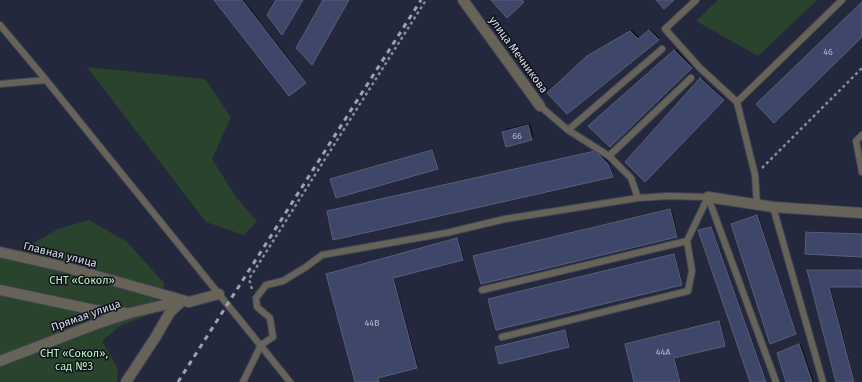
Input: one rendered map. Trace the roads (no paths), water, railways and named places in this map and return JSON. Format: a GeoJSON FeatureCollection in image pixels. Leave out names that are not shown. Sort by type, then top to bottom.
{"type":"FeatureCollection","features":[{"type":"Feature","properties":{"kind":"street","name":"улица Мечникова"},"geometry":{"type":"LineString","coordinates":[[463,0],[540,106]]}},
{"type":"Feature","properties":{"kind":"street"},"geometry":{"type":"LineString","coordinates":[[708,197],[773,208],[862,213]]}},
{"type":"Feature","properties":{"kind":"street","name":"Главная улица"},"geometry":{"type":"LineString","coordinates":[[0,252],[65,267],[189,302],[219,294]]}},
{"type":"Feature","properties":{"kind":"street"},"geometry":{"type":"LineString","coordinates":[[0,290],[95,310],[130,313]]}},
{"type":"Feature","properties":{"kind":"street"},"geometry":{"type":"LineString","coordinates":[[126,382],[170,312],[183,300]]}},
{"type":"Feature","properties":{"kind":"street","name":"Прямая улица"},"geometry":{"type":"LineString","coordinates":[[0,361],[130,313],[183,300]]}},
{"type":"Feature","properties":{"kind":"lane"},"geometry":{"type":"LineString","coordinates":[[696,0],[665,29],[700,68],[737,102],[755,175],[757,205]]}},
{"type":"Feature","properties":{"kind":"lane"},"geometry":{"type":"LineString","coordinates":[[737,102],[842,0]]}},
{"type":"Feature","properties":{"kind":"lane"},"geometry":{"type":"LineString","coordinates":[[0,25],[290,382]]}},
{"type":"Feature","properties":{"kind":"lane"},"geometry":{"type":"LineString","coordinates":[[568,130],[662,49]]}},
{"type":"Feature","properties":{"kind":"lane"},"geometry":{"type":"LineString","coordinates":[[609,156],[691,78]]}},
{"type":"Feature","properties":{"kind":"lane"},"geometry":{"type":"LineString","coordinates":[[0,84],[46,80]]}},
{"type":"Feature","properties":{"kind":"lane"},"geometry":{"type":"LineString","coordinates":[[540,106],[568,130],[609,156],[631,178],[638,198]]}},
{"type":"Feature","properties":{"kind":"lane"},"geometry":{"type":"LineString","coordinates":[[862,135],[856,141],[862,172]]}},
{"type":"Feature","properties":{"kind":"lane"},"geometry":{"type":"LineString","coordinates":[[243,382],[261,345],[273,338],[270,318],[257,307],[256,298],[266,285],[283,281],[322,255],[446,233],[505,219],[638,198],[668,196],[708,197]]}},
{"type":"Feature","properties":{"kind":"lane"},"geometry":{"type":"LineString","coordinates":[[502,337],[688,291],[692,271],[687,241],[708,197]]}},
{"type":"Feature","properties":{"kind":"lane"},"geometry":{"type":"LineString","coordinates":[[708,197],[776,382]]}},
{"type":"Feature","properties":{"kind":"lane"},"geometry":{"type":"LineString","coordinates":[[773,208],[823,382]]}},
{"type":"Feature","properties":{"kind":"lane"},"geometry":{"type":"LineString","coordinates":[[482,290],[687,241]]}},
{"type":"Feature","properties":{"kind":"railway"},"geometry":{"type":"LineString","coordinates":[[178,382],[421,0]]}},
{"type":"Feature","properties":{"kind":"park label","name":"СНТ «Сокол»"},"geometry":{"type":"Point","coordinates":[82,281]}},
{"type":"Feature","properties":{"kind":"park label","name":"СНТ «Сокол», сад №3"},"geometry":{"type":"Point","coordinates":[74,360]}}]}
